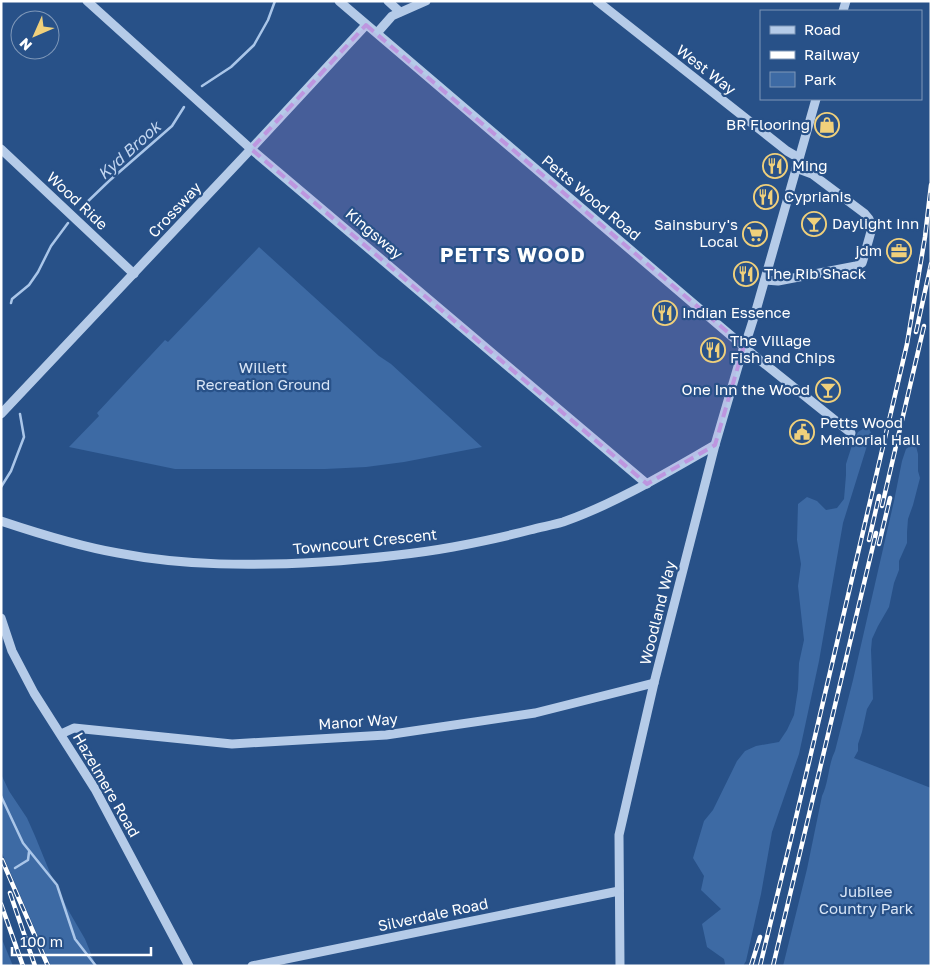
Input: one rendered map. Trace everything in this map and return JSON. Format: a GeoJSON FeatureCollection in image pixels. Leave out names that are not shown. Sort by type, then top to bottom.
{"type":"FeatureCollection","features":[{"type":"Feature","properties":{"kind":"street","name":"Kingsway"},"geometry":{"type":"LineString","coordinates":[[87,1],[251,149],[647,484]]}},
{"type":"Feature","properties":{"kind":"street","name":"Petts Wood Road"},"geometry":{"type":"LineString","coordinates":[[338,1],[756,357],[851,433]]}},
{"type":"Feature","properties":{"kind":"street"},"geometry":{"type":"LineString","coordinates":[[388,1],[400,12]]}},
{"type":"Feature","properties":{"kind":"street"},"geometry":{"type":"LineString","coordinates":[[377,34],[392,16],[426,1]]}},
{"type":"Feature","properties":{"kind":"street","name":"West Way"},"geometry":{"type":"LineString","coordinates":[[597,1],[787,151],[799,158]]}},
{"type":"Feature","properties":{"kind":"street","name":"Crossway"},"geometry":{"type":"LineString","coordinates":[[1,414],[366,25]]}},
{"type":"Feature","properties":{"kind":"street","name":"Woodland Way"},"geometry":{"type":"LineString","coordinates":[[620,966],[619,835],[654,683],[715,445],[765,280],[816,100]]}},
{"type":"Feature","properties":{"kind":"street","name":"Wood Ride"},"geometry":{"type":"LineString","coordinates":[[1,148],[134,274]]}},
{"type":"Feature","properties":{"kind":"street"},"geometry":{"type":"LineString","coordinates":[[765,280],[778,281],[856,266],[862,262],[866,252],[872,228],[869,219],[864,213],[812,174],[796,168]]}},
{"type":"Feature","properties":{"kind":"street","name":"Towncourt Crescent"},"geometry":{"type":"LineString","coordinates":[[1,521],[42,535],[118,553],[184,562],[236,565],[361,560],[493,540],[562,522],[608,504],[715,445]]}},
{"type":"Feature","properties":{"kind":"street","name":"Hazelmere Road"},"geometry":{"type":"LineString","coordinates":[[1,618],[12,651],[34,693],[95,790],[189,966]]}},
{"type":"Feature","properties":{"kind":"street","name":"Manor Way"},"geometry":{"type":"LineString","coordinates":[[61,734],[74,728],[232,744],[386,735],[535,713],[654,683]]}},
{"type":"Feature","properties":{"kind":"street","name":"Silverdale Road"},"geometry":{"type":"LineString","coordinates":[[252,966],[619,890]]}},
{"type":"Feature","properties":{"kind":"highlighted area"},"geometry":{"type":"Polygon","coordinates":[[[366,25],[744,346],[715,445],[647,484],[251,149],[366,25]]]}},
{"type":"Feature","properties":{"kind":"green space","name":"Willett Recreation Ground"},"geometry":{"type":"Polygon","coordinates":[[[259,247],[482,447],[404,462],[366,467],[325,469],[175,469],[69,447],[99,416],[97,413],[165,340],[168,342],[259,247]]]}},
{"type":"Feature","properties":{"kind":"green space"},"geometry":{"type":"Polygon","coordinates":[[[868,426],[871,433],[843,523],[819,661],[799,754],[772,832],[746,961],[743,966],[724,966],[724,959],[707,947],[702,924],[721,909],[701,890],[704,876],[693,858],[704,821],[713,810],[737,761],[745,751],[756,746],[779,742],[794,715],[799,663],[804,640],[798,586],[801,564],[797,540],[798,504],[807,497],[817,501],[826,510],[837,508],[844,499],[846,464],[853,442],[858,432],[868,426]]]}},
{"type":"Feature","properties":{"kind":"green space","name":"Jubilee Country Park"},"geometry":{"type":"Polygon","coordinates":[[[915,442],[920,478],[908,519],[907,543],[899,561],[899,570],[889,607],[872,639],[873,699],[867,709],[858,751],[854,758],[931,788],[931,966],[783,966],[807,869],[822,796],[853,680],[902,461],[906,449],[915,442]]]}},
{"type":"Feature","properties":{"kind":"green space"},"geometry":{"type":"Polygon","coordinates":[[[1,774],[9,791],[27,818],[53,880],[85,939],[96,966],[51,966],[1,851],[1,774]]]}},
{"type":"Feature","properties":{"kind":"green space"},"geometry":{"type":"Polygon","coordinates":[[[1,937],[13,966],[1,966],[1,937]]]}},
{"type":"Feature","properties":{"kind":"waterway","name":"Kyd Brook"},"geometry":{"type":"LineString","coordinates":[[202,86],[231,67],[254,45],[268,20],[275,1]]}},
{"type":"Feature","properties":{"kind":"waterway","name":"Kyd Brook"},"geometry":{"type":"LineString","coordinates":[[84,205],[172,126],[184,107]]}},
{"type":"Feature","properties":{"kind":"waterway","name":"Kyd Brook"},"geometry":{"type":"LineString","coordinates":[[11,303],[12,299],[29,285],[51,246],[68,223]]}},
{"type":"Feature","properties":{"kind":"waterway","name":"Kyd Brook"},"geometry":{"type":"LineString","coordinates":[[1,487],[11,471],[24,437],[20,414]]}},
{"type":"Feature","properties":{"kind":"waterway","name":"Kyd Brook"},"geometry":{"type":"LineString","coordinates":[[1,796],[23,843],[57,885],[75,939],[96,966]]}},
{"type":"Feature","properties":{"kind":"waterway"},"geometry":{"type":"LineString","coordinates":[[15,868],[28,860],[29,852]]}},
{"type":"Feature","properties":{"kind":"railway"},"geometry":{"type":"LineString","coordinates":[[760,966],[907,344],[925,237],[931,185]]}},
{"type":"Feature","properties":{"kind":"railway"},"geometry":{"type":"LineString","coordinates":[[916,332],[931,264]]}},
{"type":"Feature","properties":{"kind":"railway"},"geometry":{"type":"LineString","coordinates":[[882,506],[924,326]]}},
{"type":"Feature","properties":{"kind":"railway"},"geometry":{"type":"LineString","coordinates":[[869,540],[879,496]]}},
{"type":"Feature","properties":{"kind":"railway"},"geometry":{"type":"LineString","coordinates":[[879,544],[890,498]]}},
{"type":"Feature","properties":{"kind":"railway"},"geometry":{"type":"LineString","coordinates":[[773,966],[876,533]]}},
{"type":"Feature","properties":{"kind":"railway"},"geometry":{"type":"LineString","coordinates":[[2,860],[48,966]]}},
{"type":"Feature","properties":{"kind":"railway"},"geometry":{"type":"LineString","coordinates":[[10,893],[35,966]]}},
{"type":"Feature","properties":{"kind":"railway"},"geometry":{"type":"LineString","coordinates":[[1,904],[23,966]]}},
{"type":"Feature","properties":{"kind":"railway"},"geometry":{"type":"LineString","coordinates":[[751,966],[760,937]]}},
{"type":"Feature","properties":{"kind":"place","name":"BR Flooring"},"geometry":{"type":"Point","coordinates":[827,125]}},
{"type":"Feature","properties":{"kind":"place","name":"Ming"},"geometry":{"type":"Point","coordinates":[775,166]}},
{"type":"Feature","properties":{"kind":"place","name":"Cyprianis"},"geometry":{"type":"Point","coordinates":[766,197]}},
{"type":"Feature","properties":{"kind":"place","name":"Daylight Inn"},"geometry":{"type":"Point","coordinates":[814,224]}},
{"type":"Feature","properties":{"kind":"place","name":"Sainsbury's Local"},"geometry":{"type":"Point","coordinates":[755,234]}},
{"type":"Feature","properties":{"kind":"place","name":"jdm"},"geometry":{"type":"Point","coordinates":[899,251]}},
{"type":"Feature","properties":{"kind":"place","name":"The Rib Shack"},"geometry":{"type":"Point","coordinates":[746,274]}},
{"type":"Feature","properties":{"kind":"place","name":"Indian Essence"},"geometry":{"type":"Point","coordinates":[665,313]}},
{"type":"Feature","properties":{"kind":"place","name":"The Village Fish and Chips"},"geometry":{"type":"Point","coordinates":[713,350]}},
{"type":"Feature","properties":{"kind":"place","name":"One Inn the Wood"},"geometry":{"type":"Point","coordinates":[828,390]}},
{"type":"Feature","properties":{"kind":"place","name":"Petts Wood Memorial Hall"},"geometry":{"type":"Point","coordinates":[802,432]}},
{"type":"Feature","properties":{"kind":"district","name":"PETTS WOOD"},"geometry":{"type":"Point","coordinates":[513,255]}}]}
